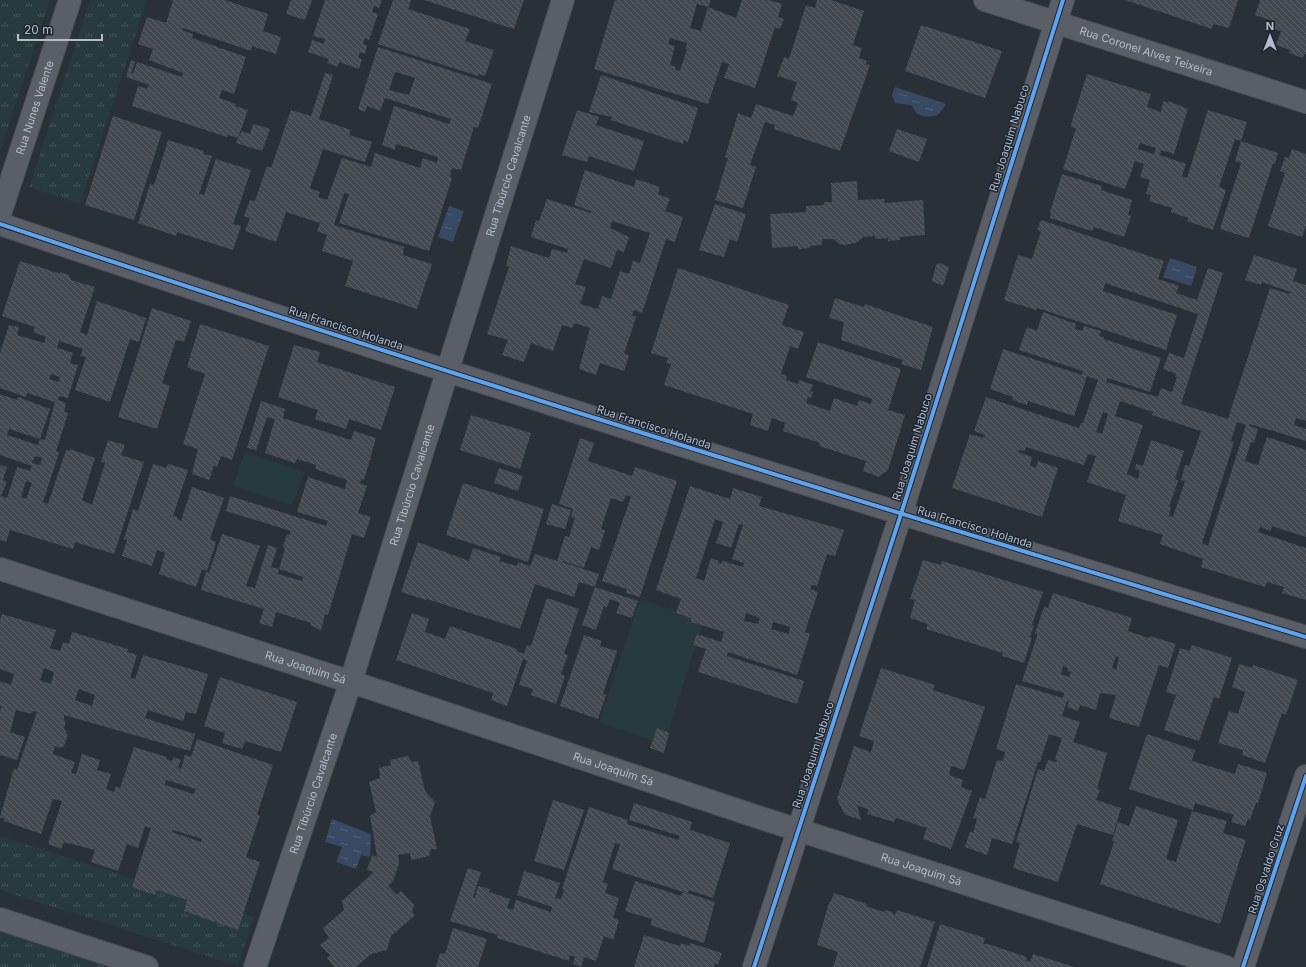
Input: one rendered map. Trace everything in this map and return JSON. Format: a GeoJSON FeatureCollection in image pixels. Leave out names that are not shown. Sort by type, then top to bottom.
{"type":"FeatureCollection","features":[{"type":"Feature","properties":{"kind":"street","name":"Rua Nunes Valente"},"geometry":{"type":"LineString","coordinates":[[0,214],[70,0]]}},
{"type":"Feature","properties":{"kind":"street","name":"Rua Tibúrcio Cavalcante"},"geometry":{"type":"LineString","coordinates":[[255,967],[351,681],[563,0]]}},
{"type":"Feature","properties":{"kind":"street","name":"Rua Coronel Alves Teixeira"},"geometry":{"type":"LineString","coordinates":[[985,0],[1306,102]]}},
{"type":"Feature","properties":{"kind":"street","name":"Rua Joaquim Nabuco"},"geometry":{"type":"LineString","coordinates":[[754,967],[901,514],[1062,0]]}},
{"type":"Feature","properties":{"kind":"street","name":"Rua Francisco Holanda"},"geometry":{"type":"LineString","coordinates":[[0,224],[448,370],[901,514],[1306,637]]}},
{"type":"Feature","properties":{"kind":"street","name":"Rua Joaquim Sá"},"geometry":{"type":"LineString","coordinates":[[0,569],[351,681],[798,830],[1226,967]]}},
{"type":"Feature","properties":{"kind":"street","name":"Rua Osvaldo Cruz"},"geometry":{"type":"LineString","coordinates":[[1243,967],[1306,776]]}},
{"type":"Feature","properties":{"kind":"street"},"geometry":{"type":"LineString","coordinates":[[0,919],[146,967]]}},
{"type":"Feature","properties":{"kind":"green space"},"geometry":{"type":"Polygon","coordinates":[[[0,0],[50,0],[0,152],[0,0]]]}},
{"type":"Feature","properties":{"kind":"green space"},"geometry":{"type":"Polygon","coordinates":[[[90,0],[147,0],[80,204],[29,187],[90,0]]]}},
{"type":"Feature","properties":{"kind":"green space"},"geometry":{"type":"Polygon","coordinates":[[[245,452],[305,472],[292,506],[233,486],[245,452]]]}},
{"type":"Feature","properties":{"kind":"green space"},"geometry":{"type":"Polygon","coordinates":[[[640,599],[704,620],[664,744],[599,723],[640,599]]]}},
{"type":"Feature","properties":{"kind":"green space"},"geometry":{"type":"Polygon","coordinates":[[[0,836],[254,917],[238,966],[0,890],[0,836]]]}},
{"type":"Feature","properties":{"kind":"green space"},"geometry":{"type":"Polygon","coordinates":[[[0,930],[116,967],[0,967],[0,930]]]}},
{"type":"Feature","properties":{"kind":"water"},"geometry":{"type":"Polygon","coordinates":[[[895,87],[946,104],[939,114],[928,117],[917,114],[911,105],[895,103],[892,95],[895,87]]]}},
{"type":"Feature","properties":{"kind":"water"},"geometry":{"type":"Polygon","coordinates":[[[449,206],[464,211],[453,242],[438,237],[449,206]]]}},
{"type":"Feature","properties":{"kind":"water"},"geometry":{"type":"Polygon","coordinates":[[[1170,258],[1197,267],[1191,286],[1163,277],[1170,258]]]}},
{"type":"Feature","properties":{"kind":"water"},"geometry":{"type":"Polygon","coordinates":[[[332,819],[371,834],[370,857],[361,855],[356,869],[336,862],[342,847],[325,842],[332,819]]]}},
{"type":"Feature","properties":{"kind":"building"},"geometry":{"type":"Polygon","coordinates":[[[170,0],[224,0],[268,14],[263,31],[281,37],[276,54],[252,46],[251,51],[183,28],[182,30],[193,34],[192,38],[246,57],[234,94],[222,90],[219,98],[236,104],[235,106],[248,110],[238,138],[228,135],[227,137],[132,106],[138,86],[147,89],[149,85],[126,77],[131,60],[135,62],[131,73],[133,74],[137,62],[182,77],[183,73],[149,60],[153,49],[138,44],[147,17],[166,23],[173,1],[170,0]]]}},
{"type":"Feature","properties":{"kind":"building"},"geometry":{"type":"Polygon","coordinates":[[[291,0],[312,0],[305,20],[286,14],[291,0]]]}},
{"type":"Feature","properties":{"kind":"building"},"geometry":{"type":"Polygon","coordinates":[[[325,0],[382,0],[379,8],[374,6],[372,12],[378,14],[369,40],[365,38],[363,44],[367,45],[365,54],[360,52],[358,58],[362,59],[359,69],[339,62],[338,67],[327,63],[329,59],[308,52],[312,40],[324,44],[325,39],[313,36],[325,0]]]}},
{"type":"Feature","properties":{"kind":"building"},"geometry":{"type":"Polygon","coordinates":[[[393,0],[411,0],[408,9],[470,29],[465,41],[494,50],[485,76],[479,74],[478,76],[378,44],[393,0]]]}},
{"type":"Feature","properties":{"kind":"building"},"geometry":{"type":"Polygon","coordinates":[[[424,0],[524,0],[514,29],[424,0]]]}},
{"type":"Feature","properties":{"kind":"building"},"geometry":{"type":"Polygon","coordinates":[[[615,0],[711,0],[708,7],[736,18],[742,0],[769,0],[782,4],[778,17],[784,19],[780,29],[775,27],[755,88],[724,78],[729,64],[722,62],[708,104],[594,69],[615,0]],[[697,4],[690,28],[701,31],[708,7],[697,4]],[[670,38],[668,44],[675,46],[670,65],[676,67],[675,70],[680,71],[687,49],[685,49],[687,43],[670,38]]]}},
{"type":"Feature","properties":{"kind":"building"},"geometry":{"type":"Polygon","coordinates":[[[817,0],[831,0],[864,11],[853,45],[862,48],[859,58],[867,61],[866,64],[870,65],[840,151],[774,129],[775,125],[765,122],[750,165],[756,167],[743,208],[715,200],[728,158],[725,157],[738,113],[751,118],[756,104],[793,116],[798,103],[791,100],[797,82],[777,76],[784,57],[789,59],[806,5],[815,8],[817,0]]]}},
{"type":"Feature","properties":{"kind":"building"},"geometry":{"type":"Polygon","coordinates":[[[1125,0],[1238,0],[1229,28],[1213,24],[1212,29],[1125,0]]]}},
{"type":"Feature","properties":{"kind":"building"},"geometry":{"type":"Polygon","coordinates":[[[1260,0],[1306,0],[1306,55],[1304,54],[1303,58],[1289,53],[1290,50],[1276,45],[1281,31],[1274,29],[1276,22],[1255,15],[1260,0]]]}},
{"type":"Feature","properties":{"kind":"building"},"geometry":{"type":"Polygon","coordinates":[[[921,25],[1002,51],[985,98],[905,71],[921,25]]]}},
{"type":"Feature","properties":{"kind":"building"},"geometry":{"type":"Polygon","coordinates":[[[378,47],[492,84],[478,128],[474,127],[461,170],[452,168],[450,177],[452,178],[429,251],[339,223],[349,194],[344,193],[334,225],[404,247],[403,255],[432,264],[417,309],[345,286],[353,261],[322,251],[327,235],[317,231],[320,223],[286,212],[276,242],[245,231],[250,218],[244,216],[250,200],[255,201],[267,166],[271,168],[291,110],[311,116],[325,73],[333,75],[319,119],[351,130],[349,135],[372,142],[365,162],[323,149],[310,188],[320,192],[318,197],[327,200],[342,158],[371,167],[375,153],[420,168],[423,158],[437,163],[438,157],[396,144],[395,150],[382,145],[394,106],[449,124],[451,119],[385,98],[380,111],[367,106],[365,112],[358,109],[378,47]],[[395,72],[389,90],[409,95],[415,78],[395,72]]]}},
{"type":"Feature","properties":{"kind":"building"},"geometry":{"type":"Polygon","coordinates":[[[1087,74],[1151,94],[1147,107],[1161,112],[1163,101],[1168,103],[1168,101],[1188,109],[1174,154],[1161,150],[1160,155],[1186,164],[1182,176],[1187,178],[1208,110],[1247,122],[1241,141],[1235,139],[1219,187],[1226,190],[1213,230],[1187,221],[1188,218],[1171,212],[1172,208],[1149,201],[1151,195],[1146,194],[1150,180],[1140,177],[1144,164],[1135,161],[1125,189],[1063,169],[1076,128],[1071,127],[1087,74]],[[1140,143],[1138,149],[1154,154],[1156,148],[1140,143]]]}},
{"type":"Feature","properties":{"kind":"building"},"geometry":{"type":"Polygon","coordinates":[[[601,75],[698,108],[688,142],[684,140],[683,144],[611,120],[612,117],[589,112],[601,75]]]}},
{"type":"Feature","properties":{"kind":"building"},"geometry":{"type":"Polygon","coordinates":[[[577,110],[599,117],[596,125],[644,141],[634,171],[589,156],[587,162],[562,155],[577,110]]]}},
{"type":"Feature","properties":{"kind":"building"},"geometry":{"type":"Polygon","coordinates":[[[113,116],[162,132],[134,220],[85,205],[113,116]]]}},
{"type":"Feature","properties":{"kind":"building"},"geometry":{"type":"Polygon","coordinates":[[[253,124],[270,129],[262,151],[236,143],[242,131],[250,134],[253,124]]]}},
{"type":"Feature","properties":{"kind":"building"},"geometry":{"type":"Polygon","coordinates":[[[897,129],[927,139],[919,162],[889,151],[897,129]]]}},
{"type":"Feature","properties":{"kind":"building"},"geometry":{"type":"Polygon","coordinates":[[[168,140],[204,151],[203,154],[212,156],[199,194],[204,195],[216,159],[251,170],[233,224],[241,226],[233,250],[177,232],[176,236],[138,223],[150,184],[154,185],[168,140]]]}},
{"type":"Feature","properties":{"kind":"building"},"geometry":{"type":"Polygon","coordinates":[[[1241,141],[1278,153],[1275,164],[1273,163],[1249,238],[1220,229],[1241,163],[1235,161],[1241,141]]]}},
{"type":"Feature","properties":{"kind":"building"},"geometry":{"type":"Polygon","coordinates":[[[1292,149],[1306,154],[1306,225],[1302,237],[1268,226],[1285,173],[1280,171],[1285,157],[1289,158],[1292,149]]]}},
{"type":"Feature","properties":{"kind":"building"},"geometry":{"type":"Polygon","coordinates":[[[585,170],[634,187],[636,179],[660,187],[658,194],[670,199],[665,211],[683,217],[675,242],[666,239],[642,313],[634,310],[632,315],[636,317],[624,354],[629,355],[624,371],[600,363],[596,375],[579,369],[590,328],[574,323],[572,328],[562,325],[553,351],[531,343],[524,362],[502,355],[508,340],[487,334],[509,267],[506,266],[511,246],[549,258],[552,249],[567,253],[568,249],[531,237],[536,220],[539,221],[547,199],[591,213],[591,211],[574,205],[585,170]],[[612,221],[610,228],[629,237],[624,252],[617,250],[611,268],[584,259],[575,284],[586,287],[580,304],[598,309],[602,296],[611,299],[620,271],[629,274],[633,261],[640,263],[650,233],[612,221]]]}},
{"type":"Feature","properties":{"kind":"building"},"geometry":{"type":"Polygon","coordinates":[[[1062,174],[1102,186],[1101,190],[1132,200],[1128,215],[1131,216],[1124,237],[1094,227],[1092,231],[1050,218],[1050,212],[1062,174]]]}},
{"type":"Feature","properties":{"kind":"building"},"geometry":{"type":"Polygon","coordinates":[[[857,181],[858,200],[884,199],[885,203],[923,200],[925,235],[900,237],[900,240],[888,241],[888,238],[875,239],[875,236],[863,237],[856,243],[845,245],[839,244],[833,239],[822,239],[822,245],[810,246],[810,248],[798,249],[798,246],[772,248],[770,214],[806,212],[806,206],[824,205],[824,202],[832,202],[831,183],[857,181]]]}},
{"type":"Feature","properties":{"kind":"building"},"geometry":{"type":"Polygon","coordinates":[[[715,204],[746,214],[737,242],[730,239],[724,257],[699,250],[715,204]]]}},
{"type":"Feature","properties":{"kind":"building"},"geometry":{"type":"Polygon","coordinates":[[[1041,220],[1164,261],[1158,279],[1179,286],[1176,293],[1197,300],[1208,268],[1223,273],[1181,404],[1228,419],[1270,288],[1289,294],[1290,292],[1262,282],[1261,285],[1245,280],[1254,255],[1297,269],[1293,281],[1306,285],[1306,421],[1296,418],[1294,425],[1306,429],[1306,441],[1250,424],[1249,426],[1258,429],[1254,443],[1251,442],[1245,461],[1258,465],[1267,437],[1306,450],[1306,537],[1272,526],[1271,531],[1260,527],[1258,532],[1306,548],[1306,600],[1282,593],[1284,587],[1267,582],[1265,587],[1201,567],[1203,559],[1160,544],[1163,535],[1118,521],[1126,495],[1087,482],[1096,456],[1088,454],[1084,465],[1026,447],[1025,451],[1019,450],[1018,452],[1032,457],[1030,466],[1036,468],[1038,461],[1058,468],[1042,517],[952,488],[970,434],[983,438],[985,435],[974,431],[986,397],[1079,428],[1081,423],[1083,423],[1098,380],[1087,376],[1074,416],[1028,401],[1027,405],[1012,400],[1013,397],[990,389],[1003,349],[1082,375],[1083,371],[1019,350],[1027,327],[1037,331],[1043,312],[1076,324],[1075,329],[1082,331],[1084,326],[1101,331],[1099,336],[1104,337],[1104,339],[1161,358],[1150,392],[1108,378],[1106,382],[1158,397],[1161,388],[1172,392],[1177,377],[1175,377],[1176,374],[1163,369],[1169,353],[1184,358],[1198,314],[1105,283],[1103,291],[1177,315],[1166,350],[1037,308],[1036,310],[1004,300],[1018,255],[1032,259],[1041,231],[1037,230],[1041,220]],[[1120,401],[1115,416],[1143,425],[1127,474],[1138,479],[1140,471],[1135,469],[1136,464],[1143,466],[1151,440],[1184,451],[1175,479],[1178,481],[1169,507],[1171,507],[1169,516],[1173,517],[1185,481],[1181,480],[1185,465],[1189,466],[1201,431],[1152,415],[1153,412],[1120,401]],[[1103,412],[1096,432],[1102,434],[1108,414],[1103,412]],[[1237,422],[1231,441],[1234,442],[1202,543],[1208,546],[1246,425],[1237,422]]]}},
{"type":"Feature","properties":{"kind":"building"},"geometry":{"type":"Polygon","coordinates":[[[20,261],[58,273],[58,275],[60,272],[69,275],[71,280],[95,287],[80,332],[87,335],[97,301],[146,318],[139,342],[130,339],[110,402],[75,390],[86,357],[80,356],[83,349],[59,341],[57,348],[73,353],[70,363],[78,365],[68,398],[59,396],[58,400],[66,403],[64,412],[68,413],[56,451],[59,453],[43,502],[48,504],[66,450],[70,451],[70,449],[95,458],[82,500],[92,505],[105,463],[101,462],[108,440],[125,445],[121,455],[144,462],[114,554],[75,542],[73,549],[10,530],[6,542],[0,540],[0,465],[7,467],[3,480],[7,482],[1,496],[7,498],[17,467],[30,471],[32,466],[0,455],[0,394],[17,400],[18,397],[50,409],[40,439],[45,440],[55,402],[27,393],[26,397],[0,388],[0,353],[9,325],[19,327],[17,335],[44,343],[46,337],[33,332],[35,327],[2,316],[20,261]],[[51,374],[49,379],[59,382],[60,377],[51,374]],[[9,429],[7,435],[38,445],[40,439],[9,429]],[[35,456],[32,463],[40,465],[42,458],[35,456]],[[26,481],[21,497],[26,499],[32,483],[26,481]]]}},
{"type":"Feature","properties":{"kind":"building"},"geometry":{"type":"Polygon","coordinates":[[[939,263],[949,267],[943,286],[932,281],[936,265],[939,263]]]}},
{"type":"Feature","properties":{"kind":"building"},"geometry":{"type":"Polygon","coordinates":[[[678,268],[789,305],[782,325],[804,332],[798,349],[790,346],[781,374],[787,376],[786,380],[798,384],[799,380],[813,385],[810,391],[813,392],[811,398],[808,397],[806,403],[830,411],[834,398],[857,406],[859,400],[871,404],[872,399],[806,377],[818,342],[901,369],[888,410],[905,415],[888,470],[879,477],[863,471],[866,461],[819,446],[820,443],[783,431],[785,423],[772,418],[768,431],[750,425],[753,414],[664,385],[671,364],[666,363],[668,358],[651,353],[678,268]]]}},
{"type":"Feature","properties":{"kind":"building"},"geometry":{"type":"Polygon","coordinates":[[[835,298],[864,307],[865,304],[933,327],[921,370],[901,364],[903,360],[841,340],[844,322],[829,318],[835,298]]]}},
{"type":"Feature","properties":{"kind":"building"},"geometry":{"type":"Polygon","coordinates":[[[152,308],[191,321],[184,342],[176,340],[162,383],[170,386],[157,429],[118,417],[152,308]]]}},
{"type":"Feature","properties":{"kind":"building"},"geometry":{"type":"Polygon","coordinates":[[[200,324],[269,346],[232,460],[221,456],[217,467],[214,466],[209,480],[192,474],[198,449],[183,444],[205,374],[187,367],[200,324]]]}},
{"type":"Feature","properties":{"kind":"building"},"geometry":{"type":"Polygon","coordinates":[[[294,345],[320,352],[317,362],[395,387],[381,430],[349,419],[346,429],[315,419],[318,410],[278,397],[294,345]]]}},
{"type":"Feature","properties":{"kind":"building"},"geometry":{"type":"Polygon","coordinates":[[[261,401],[285,409],[283,418],[351,440],[354,431],[376,438],[364,480],[361,479],[360,483],[367,486],[358,513],[371,517],[364,538],[352,534],[328,615],[325,614],[321,631],[311,625],[311,623],[276,612],[272,627],[259,623],[264,609],[201,590],[206,572],[209,573],[222,534],[260,546],[246,586],[255,588],[268,545],[277,548],[271,567],[279,569],[287,534],[289,535],[291,531],[226,511],[230,496],[326,526],[328,521],[297,512],[308,477],[345,489],[347,480],[315,469],[316,465],[297,459],[295,463],[265,453],[275,419],[267,417],[256,450],[247,448],[261,401]],[[279,569],[278,574],[302,581],[303,577],[279,569]]]}},
{"type":"Feature","properties":{"kind":"building"},"geometry":{"type":"Polygon","coordinates":[[[471,415],[531,433],[520,469],[460,450],[471,415]]]}},
{"type":"Feature","properties":{"kind":"building"},"geometry":{"type":"Polygon","coordinates":[[[580,438],[594,443],[588,461],[632,476],[635,467],[677,481],[640,597],[626,593],[627,589],[602,581],[631,497],[626,495],[623,502],[611,498],[601,529],[605,530],[599,550],[591,547],[584,568],[563,561],[562,562],[599,574],[595,587],[579,582],[574,597],[535,584],[520,629],[401,592],[418,542],[469,561],[473,548],[501,557],[499,561],[517,566],[518,562],[530,566],[535,554],[557,561],[565,536],[569,537],[575,518],[571,517],[573,509],[559,504],[580,438]]]}},
{"type":"Feature","properties":{"kind":"building"},"geometry":{"type":"Polygon","coordinates":[[[153,464],[166,468],[168,464],[188,470],[173,516],[178,517],[177,519],[181,521],[192,487],[224,498],[210,539],[216,542],[207,571],[202,569],[196,587],[159,574],[165,553],[157,550],[152,566],[122,556],[127,540],[124,539],[133,509],[138,511],[153,464]]]}},
{"type":"Feature","properties":{"kind":"building"},"geometry":{"type":"Polygon","coordinates":[[[499,468],[523,476],[518,491],[494,483],[499,468]]]}},
{"type":"Feature","properties":{"kind":"building"},"geometry":{"type":"Polygon","coordinates":[[[463,483],[544,509],[528,562],[446,535],[463,483]]]}},
{"type":"Feature","properties":{"kind":"building"},"geometry":{"type":"Polygon","coordinates":[[[690,486],[730,499],[733,488],[762,497],[759,506],[844,530],[835,556],[827,554],[817,586],[812,585],[810,589],[818,592],[805,632],[810,634],[797,675],[728,652],[727,656],[804,681],[797,704],[698,672],[706,649],[693,645],[697,634],[721,642],[724,632],[691,622],[691,618],[676,613],[681,599],[656,590],[690,486]],[[715,519],[696,578],[704,581],[711,558],[719,561],[718,563],[721,564],[722,561],[743,567],[744,563],[732,559],[743,525],[739,524],[731,548],[716,543],[723,522],[715,519]],[[746,613],[744,621],[758,624],[760,618],[746,613]],[[773,622],[771,629],[789,634],[790,627],[773,622]]]}},
{"type":"Feature","properties":{"kind":"building"},"geometry":{"type":"Polygon","coordinates":[[[552,504],[571,510],[565,529],[546,524],[552,504]]]}},
{"type":"Feature","properties":{"kind":"building"},"geometry":{"type":"Polygon","coordinates":[[[923,560],[941,565],[942,561],[1043,592],[1032,625],[1034,626],[1030,637],[1032,638],[1024,663],[1002,656],[1003,653],[926,629],[928,624],[910,618],[915,600],[910,599],[923,560]]]}},
{"type":"Feature","properties":{"kind":"building"},"geometry":{"type":"Polygon","coordinates":[[[595,587],[638,601],[632,618],[616,613],[620,603],[610,599],[607,607],[604,606],[596,630],[582,625],[595,587]]]}},
{"type":"Feature","properties":{"kind":"building"},"geometry":{"type":"Polygon","coordinates":[[[1053,593],[1132,618],[1128,631],[1149,638],[1150,636],[1176,644],[1168,668],[1159,665],[1139,727],[1109,718],[1116,695],[1100,693],[1096,710],[1080,705],[1078,711],[1067,707],[1069,701],[1067,701],[1062,716],[1080,722],[1073,742],[1107,753],[1097,789],[1100,790],[1096,800],[1121,808],[1113,835],[1077,824],[1058,882],[1013,868],[1020,843],[1016,842],[1038,769],[1044,771],[1048,760],[1056,762],[1057,760],[1055,759],[1062,738],[1049,734],[1040,762],[1038,762],[1012,844],[992,838],[987,855],[965,847],[970,832],[973,833],[977,819],[973,818],[980,797],[985,799],[997,760],[1003,761],[1005,752],[996,749],[1016,684],[1063,698],[1064,693],[1022,681],[1037,636],[1035,633],[1044,607],[1048,608],[1053,593]],[[1116,656],[1112,668],[1116,670],[1119,657],[1116,656]],[[1063,666],[1061,674],[1069,677],[1071,672],[1067,671],[1068,668],[1063,666]]]}},
{"type":"Feature","properties":{"kind":"building"},"geometry":{"type":"Polygon","coordinates":[[[547,598],[579,609],[564,654],[568,655],[561,674],[565,676],[556,704],[531,695],[533,689],[519,685],[527,661],[523,659],[507,706],[491,700],[493,693],[396,660],[412,613],[429,619],[425,632],[445,639],[450,626],[517,649],[517,651],[524,654],[527,645],[531,646],[547,598]]]}},
{"type":"Feature","properties":{"kind":"building"},"geometry":{"type":"Polygon","coordinates":[[[2,614],[56,630],[50,648],[60,651],[63,642],[69,644],[72,632],[128,649],[127,652],[137,655],[130,678],[135,679],[143,655],[208,674],[196,714],[186,712],[183,721],[148,710],[145,718],[195,734],[190,751],[64,715],[64,721],[66,721],[64,729],[68,735],[64,746],[60,748],[55,746],[53,754],[75,762],[71,773],[76,774],[82,754],[100,760],[97,770],[111,774],[106,789],[114,792],[116,786],[120,788],[134,747],[167,757],[166,759],[172,761],[174,757],[181,760],[178,768],[181,769],[185,755],[191,757],[197,739],[273,765],[257,815],[260,816],[246,857],[260,862],[238,930],[184,911],[187,900],[157,890],[155,895],[132,887],[151,828],[145,826],[138,848],[127,844],[118,871],[91,862],[95,850],[64,842],[61,849],[48,844],[62,801],[53,799],[41,834],[4,821],[5,819],[0,817],[14,768],[17,770],[37,712],[33,711],[32,714],[16,710],[10,732],[25,737],[17,760],[0,755],[0,711],[2,706],[0,706],[0,681],[11,685],[14,674],[0,669],[0,620],[2,614]],[[44,668],[40,680],[51,684],[54,672],[44,668]],[[79,689],[75,700],[92,706],[95,695],[79,689]],[[166,780],[165,785],[194,794],[196,789],[166,780]],[[173,830],[172,832],[201,842],[202,839],[173,830]]]}},
{"type":"Feature","properties":{"kind":"building"},"geometry":{"type":"Polygon","coordinates":[[[584,635],[602,641],[600,646],[617,651],[603,694],[606,695],[598,719],[560,706],[584,635]]]}},
{"type":"Feature","properties":{"kind":"building"},"geometry":{"type":"Polygon","coordinates":[[[1192,645],[1232,658],[1219,699],[1214,697],[1199,741],[1164,730],[1176,695],[1166,692],[1180,648],[1190,651],[1192,645]]]}},
{"type":"Feature","properties":{"kind":"building"},"geometry":{"type":"Polygon","coordinates":[[[1239,664],[1252,668],[1253,665],[1298,680],[1286,715],[1282,713],[1265,763],[1242,755],[1243,750],[1218,743],[1229,711],[1238,714],[1245,692],[1232,687],[1239,664]]]}},
{"type":"Feature","properties":{"kind":"building"},"geometry":{"type":"Polygon","coordinates":[[[881,668],[935,685],[933,690],[985,707],[964,770],[951,766],[949,775],[963,780],[961,787],[972,791],[951,849],[923,839],[927,828],[896,818],[894,822],[867,814],[869,810],[857,805],[861,820],[846,815],[837,799],[854,746],[871,752],[874,741],[859,736],[881,668]]]}},
{"type":"Feature","properties":{"kind":"building"},"geometry":{"type":"Polygon","coordinates":[[[220,677],[297,702],[281,752],[245,741],[242,749],[222,743],[225,733],[204,726],[220,677]]]}},
{"type":"Feature","properties":{"kind":"building"},"geometry":{"type":"Polygon","coordinates":[[[657,728],[669,733],[664,753],[650,748],[657,728]]]}},
{"type":"Feature","properties":{"kind":"building"},"geometry":{"type":"Polygon","coordinates":[[[1147,734],[1195,750],[1192,761],[1235,774],[1238,764],[1267,773],[1258,803],[1256,803],[1250,820],[1248,819],[1245,826],[1231,822],[1234,815],[1195,803],[1193,810],[1129,789],[1147,734]]]}},
{"type":"Feature","properties":{"kind":"building"},"geometry":{"type":"Polygon","coordinates":[[[408,756],[412,762],[418,761],[425,791],[435,802],[430,816],[437,849],[431,849],[429,856],[411,860],[410,853],[398,855],[399,864],[393,881],[388,886],[397,895],[401,891],[414,905],[412,912],[415,915],[391,936],[387,950],[371,954],[356,967],[334,967],[327,958],[330,955],[320,945],[329,938],[323,928],[344,910],[342,901],[374,872],[367,870],[372,855],[377,857],[370,816],[376,812],[369,782],[380,778],[379,768],[391,765],[390,760],[408,756]]]}},
{"type":"Feature","properties":{"kind":"building"},"geometry":{"type":"Polygon","coordinates":[[[553,800],[584,810],[564,870],[534,861],[553,800]]]}},
{"type":"Feature","properties":{"kind":"building"},"geometry":{"type":"Polygon","coordinates":[[[634,803],[692,822],[690,830],[730,843],[713,898],[689,890],[687,893],[715,902],[704,943],[650,925],[652,919],[625,911],[635,881],[681,896],[683,892],[612,869],[620,845],[615,843],[603,882],[608,884],[605,893],[619,898],[613,918],[619,920],[613,940],[604,936],[596,961],[584,957],[581,967],[573,964],[575,957],[570,955],[569,961],[497,938],[498,935],[450,921],[468,868],[481,872],[473,897],[475,898],[478,886],[490,889],[489,892],[510,899],[507,908],[513,910],[516,900],[551,912],[552,907],[517,895],[524,871],[560,883],[555,898],[561,899],[564,890],[562,889],[589,807],[628,820],[627,824],[678,840],[680,836],[629,820],[634,803]]]}},
{"type":"Feature","properties":{"kind":"building"},"geometry":{"type":"Polygon","coordinates":[[[1136,806],[1178,820],[1166,859],[1176,862],[1192,811],[1227,821],[1223,833],[1246,840],[1220,924],[1100,884],[1114,842],[1112,841],[1118,822],[1129,826],[1136,806]]]}},
{"type":"Feature","properties":{"kind":"building"},"geometry":{"type":"Polygon","coordinates":[[[834,893],[867,904],[866,906],[884,912],[885,910],[892,912],[895,915],[897,910],[935,922],[920,967],[833,967],[838,952],[817,945],[829,902],[831,901],[834,893]]]}},
{"type":"Feature","properties":{"kind":"building"},"geometry":{"type":"Polygon","coordinates":[[[940,924],[985,938],[983,944],[988,944],[1027,957],[1026,961],[1030,962],[1033,954],[1074,967],[927,967],[940,924]]]}},
{"type":"Feature","properties":{"kind":"building"},"geometry":{"type":"Polygon","coordinates":[[[453,928],[487,939],[478,967],[436,967],[440,953],[445,954],[453,928]]]}},
{"type":"Feature","properties":{"kind":"building"},"geometry":{"type":"Polygon","coordinates":[[[644,935],[680,946],[681,943],[689,946],[690,943],[722,953],[718,965],[715,963],[714,967],[634,967],[644,935]]]}},
{"type":"Feature","properties":{"kind":"cycle path"},"geometry":{"type":"LineString","coordinates":[[754,967],[901,514],[1063,0]]}},
{"type":"Feature","properties":{"kind":"cycle path"},"geometry":{"type":"LineString","coordinates":[[0,224],[325,332],[652,436],[1306,637]]}},
{"type":"Feature","properties":{"kind":"cycle path"},"geometry":{"type":"LineString","coordinates":[[1243,967],[1306,776]]}}]}
